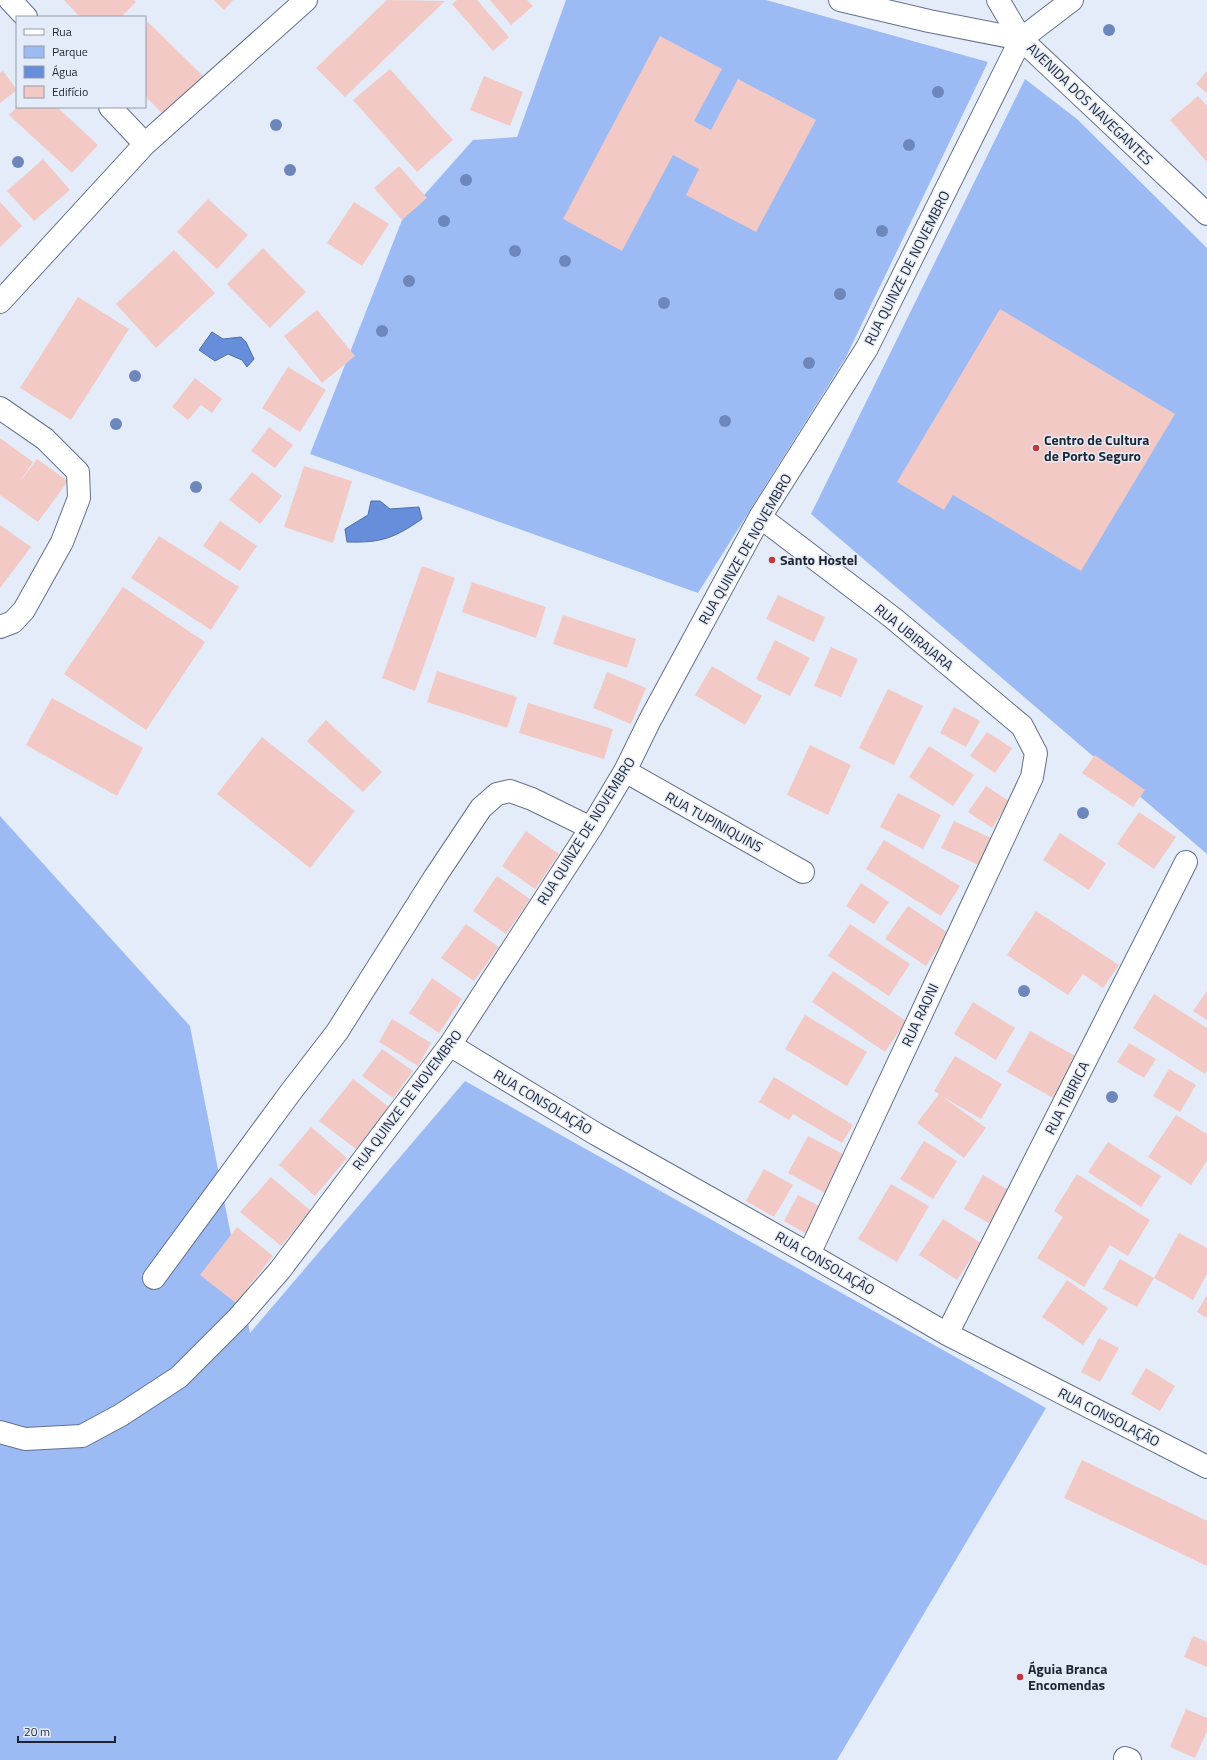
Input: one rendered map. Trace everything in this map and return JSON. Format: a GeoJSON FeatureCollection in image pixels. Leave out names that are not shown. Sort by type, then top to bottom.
{"type":"FeatureCollection","features":[{"type":"Feature","properties":{"kind":"street"},"geometry":{"type":"LineString","coordinates":[[10,0],[25,16]]}},
{"type":"Feature","properties":{"kind":"street"},"geometry":{"type":"LineString","coordinates":[[0,302],[145,144],[306,0]]}},
{"type":"Feature","properties":{"kind":"street","name":"AVENIDA DOS NAVEGANTES"},"geometry":{"type":"LineString","coordinates":[[840,0],[929,21],[1021,39],[1207,214]]}},
{"type":"Feature","properties":{"kind":"street"},"geometry":{"type":"LineString","coordinates":[[998,0],[1021,39],[1072,0]]}},
{"type":"Feature","properties":{"kind":"street","name":"RUA QUINZE DE NOVEMBRO"},"geometry":{"type":"LineString","coordinates":[[0,1432],[26,1439],[82,1436],[121,1415],[179,1377],[238,1318],[280,1270],[450,1045],[591,828],[625,771],[650,720],[760,517],[867,348],[1021,39]]}},
{"type":"Feature","properties":{"kind":"street"},"geometry":{"type":"LineString","coordinates":[[111,108],[145,144]]}},
{"type":"Feature","properties":{"kind":"street"},"geometry":{"type":"LineString","coordinates":[[0,408],[45,439],[78,472],[79,498],[62,542],[24,610],[13,622],[0,627]]}},
{"type":"Feature","properties":{"kind":"street","name":"RUA UBIRAJARA"},"geometry":{"type":"LineString","coordinates":[[760,517],[893,618],[1022,726],[1036,753],[1032,777]]}},
{"type":"Feature","properties":{"kind":"street","name":"RUA TUPINIQUINS"},"geometry":{"type":"LineString","coordinates":[[625,771],[803,872]]}},
{"type":"Feature","properties":{"kind":"street","name":"RUA RAONI"},"geometry":{"type":"LineString","coordinates":[[809,1254],[1032,777]]}},
{"type":"Feature","properties":{"kind":"street"},"geometry":{"type":"LineString","coordinates":[[154,1278],[290,1093],[337,1032],[439,871],[481,808],[497,794],[510,790],[591,828]]}},
{"type":"Feature","properties":{"kind":"street","name":"RUA TIBIRICA"},"geometry":{"type":"LineString","coordinates":[[947,1334],[1186,862]]}},
{"type":"Feature","properties":{"kind":"street","name":"RUA CONSOLAÇÃO"},"geometry":{"type":"LineString","coordinates":[[450,1045],[596,1134],[947,1334],[1207,1467]]}},
{"type":"Feature","properties":{"kind":"green space"},"geometry":{"type":"Polygon","coordinates":[[[566,0],[766,0],[988,62],[846,357],[698,593],[310,454],[402,220],[473,140],[517,137],[566,0]]]}},
{"type":"Feature","properties":{"kind":"green space"},"geometry":{"type":"Polygon","coordinates":[[[1025,79],[1077,119],[1207,248],[1207,854],[811,514],[1025,79]]]}},
{"type":"Feature","properties":{"kind":"green space"},"geometry":{"type":"Polygon","coordinates":[[[0,816],[190,1026],[250,1333],[465,1081],[1046,1408],[837,1760],[0,1760],[0,816]]]}},
{"type":"Feature","properties":{"kind":"water"},"geometry":{"type":"Polygon","coordinates":[[[212,332],[223,339],[241,337],[246,342],[254,359],[247,367],[242,360],[228,354],[215,361],[199,350],[212,332]]]}},
{"type":"Feature","properties":{"kind":"water"},"geometry":{"type":"Polygon","coordinates":[[[371,501],[380,501],[390,509],[419,507],[422,519],[403,531],[387,538],[370,542],[347,542],[345,529],[368,515],[371,501]]]}},
{"type":"Feature","properties":{"kind":"building"},"geometry":{"type":"Polygon","coordinates":[[[64,0],[134,0],[136,2],[122,16],[79,16],[64,0]]]}},
{"type":"Feature","properties":{"kind":"building"},"geometry":{"type":"Polygon","coordinates":[[[214,0],[233,0],[224,10],[214,0]]]}},
{"type":"Feature","properties":{"kind":"building"},"geometry":{"type":"Polygon","coordinates":[[[387,0],[445,1],[345,97],[316,68],[387,0]]]}},
{"type":"Feature","properties":{"kind":"building"},"geometry":{"type":"Polygon","coordinates":[[[457,0],[477,0],[509,37],[493,51],[452,4],[457,0]]]}},
{"type":"Feature","properties":{"kind":"building"},"geometry":{"type":"Polygon","coordinates":[[[490,0],[527,0],[533,6],[511,25],[490,0]]]}},
{"type":"Feature","properties":{"kind":"building"},"geometry":{"type":"Polygon","coordinates":[[[148,22],[203,76],[164,115],[146,97],[146,24],[148,22]]]}},
{"type":"Feature","properties":{"kind":"building"},"geometry":{"type":"Polygon","coordinates":[[[660,36],[722,69],[694,121],[711,130],[738,79],[816,120],[756,232],[686,195],[699,169],[673,155],[622,251],[563,219],[660,36]]]}},
{"type":"Feature","properties":{"kind":"building"},"geometry":{"type":"Polygon","coordinates":[[[390,69],[453,140],[417,172],[353,100],[390,69]]]}},
{"type":"Feature","properties":{"kind":"building"},"geometry":{"type":"Polygon","coordinates":[[[3,71],[16,91],[0,103],[0,73],[3,71]]]}},
{"type":"Feature","properties":{"kind":"building"},"geometry":{"type":"Polygon","coordinates":[[[1207,71],[1207,93],[1196,84],[1207,71]]]}},
{"type":"Feature","properties":{"kind":"building"},"geometry":{"type":"Polygon","coordinates":[[[484,76],[523,92],[510,126],[470,110],[484,76]]]}},
{"type":"Feature","properties":{"kind":"building"},"geometry":{"type":"Polygon","coordinates":[[[1198,96],[1207,106],[1207,162],[1170,120],[1198,96]]]}},
{"type":"Feature","properties":{"kind":"building"},"geometry":{"type":"Polygon","coordinates":[[[16,108],[58,108],[98,145],[72,173],[9,115],[16,108]]]}},
{"type":"Feature","properties":{"kind":"building"},"geometry":{"type":"Polygon","coordinates":[[[43,159],[70,190],[34,221],[7,191],[43,159]]]}},
{"type":"Feature","properties":{"kind":"building"},"geometry":{"type":"Polygon","coordinates":[[[399,166],[427,198],[402,220],[374,188],[399,166]]]}},
{"type":"Feature","properties":{"kind":"building"},"geometry":{"type":"Polygon","coordinates":[[[208,199],[248,235],[217,269],[177,232],[208,199]]]}},
{"type":"Feature","properties":{"kind":"building"},"geometry":{"type":"Polygon","coordinates":[[[0,202],[22,226],[0,247],[0,202]]]}},
{"type":"Feature","properties":{"kind":"building"},"geometry":{"type":"Polygon","coordinates":[[[354,202],[389,224],[362,266],[327,243],[354,202]]]}},
{"type":"Feature","properties":{"kind":"building"},"geometry":{"type":"Polygon","coordinates":[[[263,248],[306,292],[270,328],[227,284],[263,248]]]}},
{"type":"Feature","properties":{"kind":"building"},"geometry":{"type":"Polygon","coordinates":[[[174,250],[215,293],[156,348],[116,304],[174,250]]]}},
{"type":"Feature","properties":{"kind":"building"},"geometry":{"type":"Polygon","coordinates":[[[78,297],[129,329],[71,420],[20,388],[78,297]]]}},
{"type":"Feature","properties":{"kind":"building","name":"Centro de Cultura de Porto Seguro"},"geometry":{"type":"Polygon","coordinates":[[[1000,309],[1175,414],[1081,571],[953,495],[944,510],[897,482],[1000,309]]]}},
{"type":"Feature","properties":{"kind":"building"},"geometry":{"type":"Polygon","coordinates":[[[317,310],[355,356],[322,383],[284,336],[317,310]]]}},
{"type":"Feature","properties":{"kind":"building"},"geometry":{"type":"Polygon","coordinates":[[[288,367],[326,390],[300,432],[262,408],[288,367]]]}},
{"type":"Feature","properties":{"kind":"building"},"geometry":{"type":"Polygon","coordinates":[[[195,378],[222,399],[212,413],[201,405],[188,420],[172,407],[195,378]]]}},
{"type":"Feature","properties":{"kind":"building"},"geometry":{"type":"Polygon","coordinates":[[[269,427],[293,445],[275,468],[251,451],[269,427]]]}},
{"type":"Feature","properties":{"kind":"building"},"geometry":{"type":"Polygon","coordinates":[[[0,438],[33,462],[19,483],[37,459],[68,481],[38,522],[0,495],[0,438]]]}},
{"type":"Feature","properties":{"kind":"building"},"geometry":{"type":"Polygon","coordinates":[[[304,466],[352,481],[333,543],[284,527],[304,466]]]}},
{"type":"Feature","properties":{"kind":"building"},"geometry":{"type":"Polygon","coordinates":[[[252,472],[282,496],[260,524],[229,500],[252,472]]]}},
{"type":"Feature","properties":{"kind":"building"},"geometry":{"type":"Polygon","coordinates":[[[220,521],[257,546],[240,571],[203,546],[220,521]]]}},
{"type":"Feature","properties":{"kind":"building"},"geometry":{"type":"Polygon","coordinates":[[[0,525],[31,547],[0,588],[0,525]]]}},
{"type":"Feature","properties":{"kind":"building"},"geometry":{"type":"Polygon","coordinates":[[[159,536],[239,587],[211,630],[131,578],[159,536]]]}},
{"type":"Feature","properties":{"kind":"building"},"geometry":{"type":"Polygon","coordinates":[[[422,566],[455,578],[415,691],[382,678],[422,566]]]}},
{"type":"Feature","properties":{"kind":"building"},"geometry":{"type":"Polygon","coordinates":[[[472,582],[546,607],[536,638],[462,612],[472,582]]]}},
{"type":"Feature","properties":{"kind":"building"},"geometry":{"type":"Polygon","coordinates":[[[123,587],[205,642],[146,730],[64,674],[123,587]]]}},
{"type":"Feature","properties":{"kind":"building"},"geometry":{"type":"Polygon","coordinates":[[[778,595],[825,617],[814,642],[766,619],[778,595]]]}},
{"type":"Feature","properties":{"kind":"building"},"geometry":{"type":"Polygon","coordinates":[[[563,615],[636,639],[627,668],[553,644],[563,615]]]}},
{"type":"Feature","properties":{"kind":"building"},"geometry":{"type":"Polygon","coordinates":[[[775,640],[810,658],[790,696],[756,679],[775,640]]]}},
{"type":"Feature","properties":{"kind":"building"},"geometry":{"type":"Polygon","coordinates":[[[831,647],[858,659],[841,697],[814,686],[831,647]]]}},
{"type":"Feature","properties":{"kind":"building"},"geometry":{"type":"Polygon","coordinates":[[[712,666],[762,696],[745,725],[695,695],[712,666]]]}},
{"type":"Feature","properties":{"kind":"building"},"geometry":{"type":"Polygon","coordinates":[[[437,671],[517,697],[507,728],[427,702],[437,671]]]}},
{"type":"Feature","properties":{"kind":"building"},"geometry":{"type":"Polygon","coordinates":[[[607,672],[646,688],[631,724],[593,708],[607,672]]]}},
{"type":"Feature","properties":{"kind":"building"},"geometry":{"type":"Polygon","coordinates":[[[888,689],[923,706],[894,765],[859,748],[888,689]]]}},
{"type":"Feature","properties":{"kind":"building"},"geometry":{"type":"Polygon","coordinates":[[[52,698],[143,748],[117,796],[26,745],[52,698]]]}},
{"type":"Feature","properties":{"kind":"building"},"geometry":{"type":"Polygon","coordinates":[[[528,703],[613,729],[604,759],[519,733],[528,703]]]}},
{"type":"Feature","properties":{"kind":"building"},"geometry":{"type":"Polygon","coordinates":[[[954,707],[980,721],[966,747],[940,733],[954,707]]]}},
{"type":"Feature","properties":{"kind":"building"},"geometry":{"type":"Polygon","coordinates":[[[326,720],[382,772],[363,792],[307,741],[326,720]]]}},
{"type":"Feature","properties":{"kind":"building"},"geometry":{"type":"Polygon","coordinates":[[[987,732],[1012,748],[995,773],[970,756],[987,732]]]}},
{"type":"Feature","properties":{"kind":"building"},"geometry":{"type":"Polygon","coordinates":[[[262,737],[355,811],[310,868],[217,794],[262,737]]]}},
{"type":"Feature","properties":{"kind":"building"},"geometry":{"type":"Polygon","coordinates":[[[810,745],[851,765],[828,815],[787,795],[810,745]]]}},
{"type":"Feature","properties":{"kind":"building"},"geometry":{"type":"Polygon","coordinates":[[[929,746],[974,775],[953,806],[909,777],[929,746]]]}},
{"type":"Feature","properties":{"kind":"building"},"geometry":{"type":"Polygon","coordinates":[[[1095,755],[1145,790],[1133,807],[1082,773],[1095,755]]]}},
{"type":"Feature","properties":{"kind":"building"},"geometry":{"type":"Polygon","coordinates":[[[986,786],[1009,801],[992,828],[968,812],[986,786]]]}},
{"type":"Feature","properties":{"kind":"building"},"geometry":{"type":"Polygon","coordinates":[[[898,793],[941,815],[923,849],[880,827],[898,793]]]}},
{"type":"Feature","properties":{"kind":"building"},"geometry":{"type":"Polygon","coordinates":[[[1139,812],[1176,837],[1154,869],[1117,844],[1139,812]]]}},
{"type":"Feature","properties":{"kind":"building"},"geometry":{"type":"Polygon","coordinates":[[[954,821],[993,839],[981,866],[941,848],[954,821]]]}},
{"type":"Feature","properties":{"kind":"building"},"geometry":{"type":"Polygon","coordinates":[[[526,831],[559,854],[535,889],[502,866],[526,831]]]}},
{"type":"Feature","properties":{"kind":"building"},"geometry":{"type":"Polygon","coordinates":[[[1060,833],[1106,863],[1089,890],[1043,860],[1060,833]]]}},
{"type":"Feature","properties":{"kind":"building"},"geometry":{"type":"Polygon","coordinates":[[[884,840],[960,886],[941,916],[866,869],[884,840]]]}},
{"type":"Feature","properties":{"kind":"building"},"geometry":{"type":"Polygon","coordinates":[[[497,876],[530,899],[506,934],[473,911],[497,876]]]}},
{"type":"Feature","properties":{"kind":"building"},"geometry":{"type":"Polygon","coordinates":[[[861,883],[889,902],[874,924],[846,906],[861,883]]]}},
{"type":"Feature","properties":{"kind":"building"},"geometry":{"type":"Polygon","coordinates":[[[908,906],[948,933],[926,966],[885,939],[908,906]]]}},
{"type":"Feature","properties":{"kind":"building"},"geometry":{"type":"Polygon","coordinates":[[[1036,911],[1119,965],[1103,988],[1083,974],[1068,995],[1007,955],[1036,911]]]}},
{"type":"Feature","properties":{"kind":"building"},"geometry":{"type":"Polygon","coordinates":[[[466,924],[499,947],[474,981],[441,958],[466,924]]]}},
{"type":"Feature","properties":{"kind":"building"},"geometry":{"type":"Polygon","coordinates":[[[850,924],[910,964],[889,996],[828,956],[850,924]]]}},
{"type":"Feature","properties":{"kind":"building"},"geometry":{"type":"Polygon","coordinates":[[[833,971],[906,1021],[885,1052],[812,1002],[833,971]]]}},
{"type":"Feature","properties":{"kind":"building"},"geometry":{"type":"Polygon","coordinates":[[[432,978],[462,999],[439,1033],[409,1013],[432,978]]]}},
{"type":"Feature","properties":{"kind":"building"},"geometry":{"type":"Polygon","coordinates":[[[1207,991],[1207,1020],[1193,1011],[1207,991]]]}},
{"type":"Feature","properties":{"kind":"building"},"geometry":{"type":"Polygon","coordinates":[[[1154,994],[1207,1028],[1207,1070],[1205,1074],[1133,1028],[1154,994]]]}},
{"type":"Feature","properties":{"kind":"building"},"geometry":{"type":"Polygon","coordinates":[[[973,1002],[1015,1028],[996,1060],[954,1034],[973,1002]]]}},
{"type":"Feature","properties":{"kind":"building"},"geometry":{"type":"Polygon","coordinates":[[[805,1015],[867,1052],[847,1086],[785,1049],[805,1015]]]}},
{"type":"Feature","properties":{"kind":"building"},"geometry":{"type":"Polygon","coordinates":[[[392,1019],[431,1043],[418,1066],[379,1042],[392,1019]]]}},
{"type":"Feature","properties":{"kind":"building"},"geometry":{"type":"Polygon","coordinates":[[[1030,1031],[1077,1057],[1053,1098],[1007,1072],[1030,1031]]]}},
{"type":"Feature","properties":{"kind":"building"},"geometry":{"type":"Polygon","coordinates":[[[1129,1043],[1156,1059],[1144,1078],[1117,1062],[1129,1043]]]}},
{"type":"Feature","properties":{"kind":"building"},"geometry":{"type":"Polygon","coordinates":[[[382,1049],[413,1071],[393,1098],[362,1076],[382,1049]]]}},
{"type":"Feature","properties":{"kind":"building"},"geometry":{"type":"Polygon","coordinates":[[[955,1056],[1002,1084],[981,1119],[940,1095],[986,1128],[964,1158],[917,1123],[939,1094],[934,1091],[955,1056]]]}},
{"type":"Feature","properties":{"kind":"building"},"geometry":{"type":"Polygon","coordinates":[[[1169,1069],[1196,1085],[1180,1112],[1153,1096],[1169,1069]]]}},
{"type":"Feature","properties":{"kind":"building"},"geometry":{"type":"Polygon","coordinates":[[[774,1077],[853,1125],[842,1143],[793,1114],[789,1120],[759,1102],[774,1077]]]}},
{"type":"Feature","properties":{"kind":"building"},"geometry":{"type":"Polygon","coordinates":[[[353,1079],[389,1107],[356,1149],[319,1121],[353,1079]]]}},
{"type":"Feature","properties":{"kind":"building"},"geometry":{"type":"Polygon","coordinates":[[[1176,1115],[1207,1134],[1207,1161],[1191,1185],[1148,1157],[1176,1115]]]}},
{"type":"Feature","properties":{"kind":"building"},"geometry":{"type":"Polygon","coordinates":[[[311,1127],[347,1158],[315,1196],[279,1165],[311,1127]]]}},
{"type":"Feature","properties":{"kind":"building"},"geometry":{"type":"Polygon","coordinates":[[[808,1136],[845,1155],[825,1193],[788,1173],[808,1136]]]}},
{"type":"Feature","properties":{"kind":"building"},"geometry":{"type":"Polygon","coordinates":[[[924,1141],[957,1161],[933,1199],[900,1179],[924,1141]]]}},
{"type":"Feature","properties":{"kind":"building"},"geometry":{"type":"Polygon","coordinates":[[[1108,1142],[1161,1176],[1141,1207],[1088,1172],[1108,1142]]]}},
{"type":"Feature","properties":{"kind":"building"},"geometry":{"type":"Polygon","coordinates":[[[764,1169],[793,1185],[774,1217],[746,1201],[764,1169]]]}},
{"type":"Feature","properties":{"kind":"building"},"geometry":{"type":"Polygon","coordinates":[[[1077,1174],[1150,1220],[1128,1256],[1110,1245],[1084,1287],[1037,1258],[1063,1217],[1054,1211],[1077,1174]]]}},
{"type":"Feature","properties":{"kind":"building"},"geometry":{"type":"Polygon","coordinates":[[[983,1175],[1012,1192],[992,1225],[964,1209],[983,1175]]]}},
{"type":"Feature","properties":{"kind":"building"},"geometry":{"type":"Polygon","coordinates":[[[271,1177],[311,1211],[281,1246],[240,1212],[271,1177]]]}},
{"type":"Feature","properties":{"kind":"building"},"geometry":{"type":"Polygon","coordinates":[[[891,1184],[929,1206],[897,1262],[858,1239],[891,1184]]]}},
{"type":"Feature","properties":{"kind":"building"},"geometry":{"type":"Polygon","coordinates":[[[798,1195],[821,1207],[807,1234],[784,1221],[798,1195]]]}},
{"type":"Feature","properties":{"kind":"building"},"geometry":{"type":"Polygon","coordinates":[[[943,1219],[981,1243],[957,1280],[919,1255],[943,1219]]]}},
{"type":"Feature","properties":{"kind":"building"},"geometry":{"type":"Polygon","coordinates":[[[237,1227],[273,1256],[236,1303],[200,1275],[237,1227]]]}},
{"type":"Feature","properties":{"kind":"building"},"geometry":{"type":"Polygon","coordinates":[[[1179,1233],[1207,1248],[1207,1274],[1193,1300],[1154,1278],[1179,1233]]]}},
{"type":"Feature","properties":{"kind":"building"},"geometry":{"type":"Polygon","coordinates":[[[1120,1259],[1154,1278],[1137,1307],[1103,1289],[1120,1259]]]}},
{"type":"Feature","properties":{"kind":"building"},"geometry":{"type":"Polygon","coordinates":[[[1067,1280],[1108,1308],[1083,1345],[1042,1317],[1067,1280]]]}},
{"type":"Feature","properties":{"kind":"building"},"geometry":{"type":"Polygon","coordinates":[[[1207,1295],[1207,1318],[1197,1312],[1207,1295]]]}},
{"type":"Feature","properties":{"kind":"building"},"geometry":{"type":"Polygon","coordinates":[[[1099,1338],[1119,1348],[1100,1382],[1081,1372],[1099,1338]]]}},
{"type":"Feature","properties":{"kind":"building"},"geometry":{"type":"Polygon","coordinates":[[[1146,1368],[1175,1386],[1160,1411],[1131,1394],[1146,1368]]]}},
{"type":"Feature","properties":{"kind":"building"},"geometry":{"type":"Polygon","coordinates":[[[1082,1460],[1207,1521],[1207,1566],[1064,1498],[1082,1460]]]}},
{"type":"Feature","properties":{"kind":"building"},"geometry":{"type":"Polygon","coordinates":[[[1193,1636],[1207,1642],[1207,1667],[1184,1657],[1193,1636]]]}},
{"type":"Feature","properties":{"kind":"building"},"geometry":{"type":"Polygon","coordinates":[[[1186,1709],[1207,1718],[1207,1731],[1195,1758],[1170,1747],[1186,1709]]]}},
{"type":"Feature","properties":{"kind":"place","name":"Centro de Cultura de Porto Seguro"},"geometry":{"type":"Point","coordinates":[1036,448]}},
{"type":"Feature","properties":{"kind":"place","name":"Santo Hostel"},"geometry":{"type":"Point","coordinates":[772,560]}},
{"type":"Feature","properties":{"kind":"place","name":"Águia Branca Encomendas"},"geometry":{"type":"Point","coordinates":[1020,1677]}}]}
